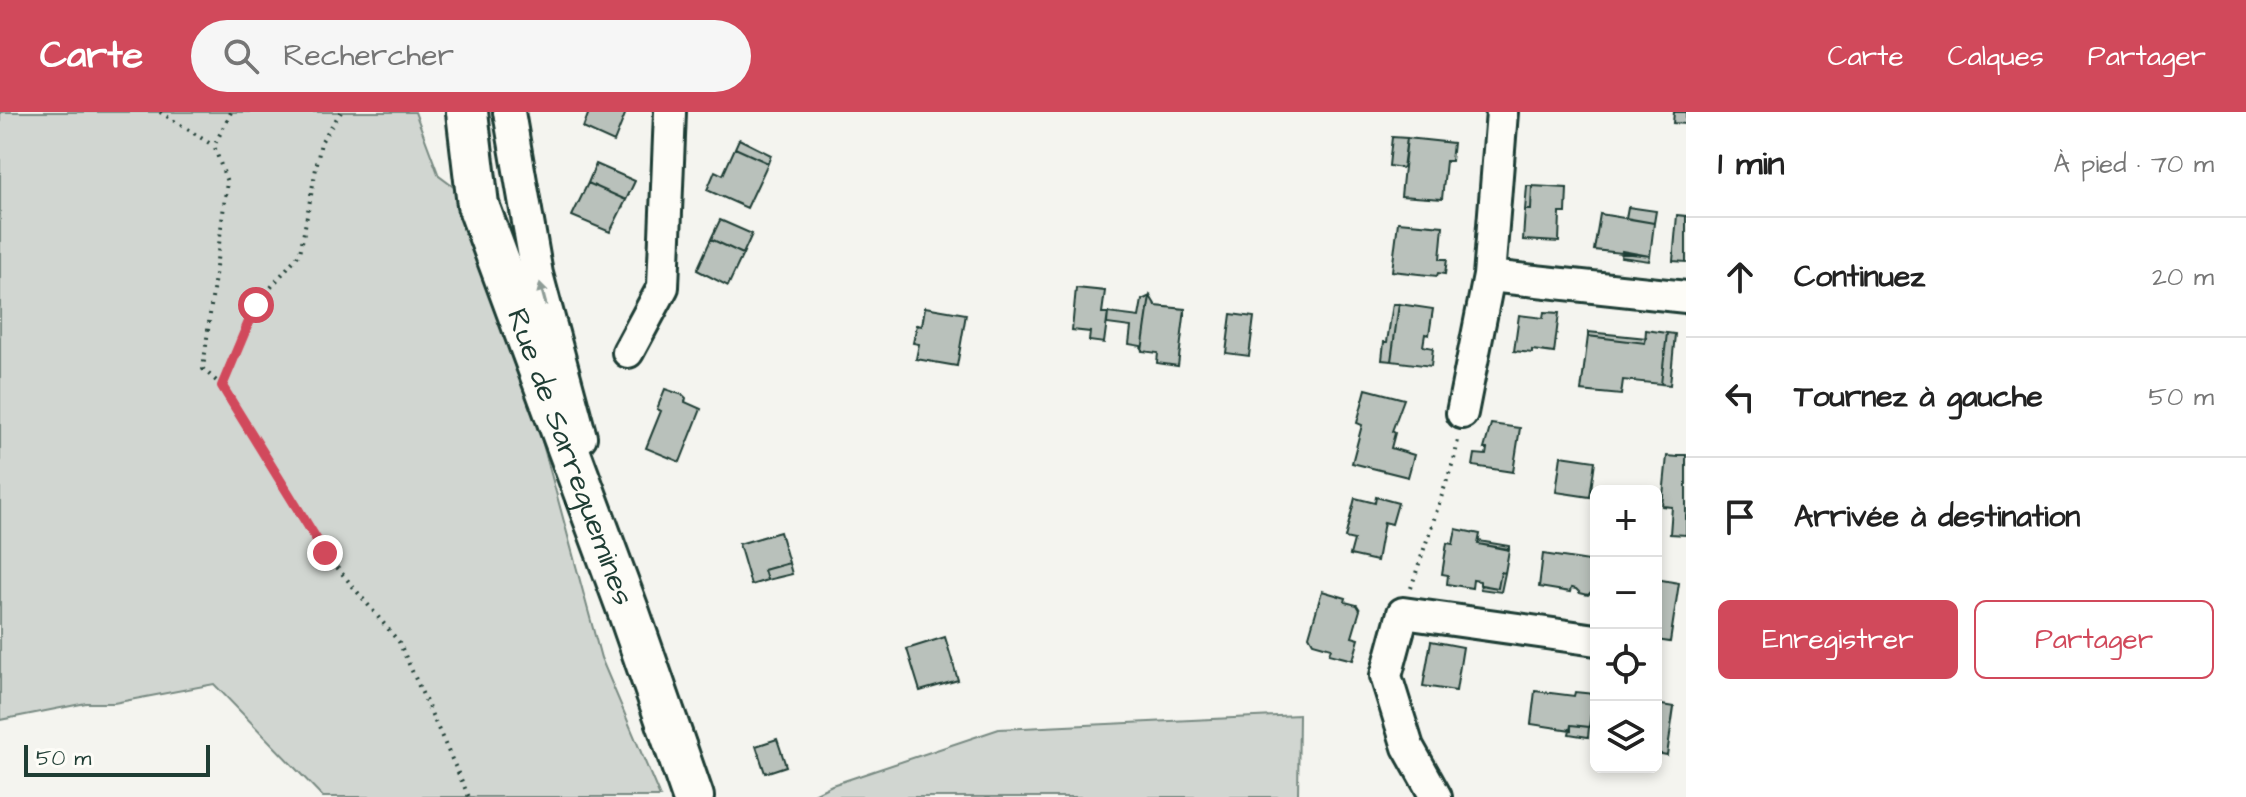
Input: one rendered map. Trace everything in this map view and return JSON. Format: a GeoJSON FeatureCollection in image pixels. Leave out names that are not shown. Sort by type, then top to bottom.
{"type":"FeatureCollection","features":[{"type":"Feature","properties":{"kind":"main road","name":"Rue de Sarreguemines"},"geometry":{"type":"LineString","coordinates":[[467,112],[478,205],[629,613],[693,797]]}},
{"type":"Feature","properties":{"kind":"street"},"geometry":{"type":"LineString","coordinates":[[509,112],[537,274],[629,613]]}},
{"type":"Feature","properties":{"kind":"street"},"geometry":{"type":"LineString","coordinates":[[628,352],[663,287],[670,112]]}},
{"type":"Feature","properties":{"kind":"street"},"geometry":{"type":"LineString","coordinates":[[1462,413],[1489,276],[1502,112]]}},
{"type":"Feature","properties":{"kind":"street"},"geometry":{"type":"LineString","coordinates":[[1489,276],[1686,297]]}},
{"type":"Feature","properties":{"kind":"street"},"geometry":{"type":"LineString","coordinates":[[1436,797],[1408,747],[1386,676],[1403,613],[1590,639]]}},
{"type":"Feature","properties":{"kind":"path"},"geometry":{"type":"LineString","coordinates":[[160,112],[214,146],[227,182],[203,369],[222,386],[325,553],[399,642],[469,797]]}},
{"type":"Feature","properties":{"kind":"path"},"geometry":{"type":"LineString","coordinates":[[214,146],[231,112]]}},
{"type":"Feature","properties":{"kind":"path"},"geometry":{"type":"LineString","coordinates":[[222,386],[256,305],[300,253],[321,142],[341,112]]}},
{"type":"Feature","properties":{"kind":"path"},"geometry":{"type":"LineString","coordinates":[[1403,613],[1455,456],[1462,413]]}},
{"type":"Feature","properties":{"kind":"shaded area"},"geometry":{"type":"Polygon","coordinates":[[[0,112],[415,112],[439,176],[478,205],[601,658],[660,797],[323,797],[214,684],[114,703],[86,703],[0,720],[0,112]]]}},
{"type":"Feature","properties":{"kind":"shaded area"},"geometry":{"type":"Polygon","coordinates":[[[1299,715],[1298,797],[808,797],[832,785],[999,729],[1299,715]]]}},
{"type":"Feature","properties":{"kind":"building"},"geometry":{"type":"Polygon","coordinates":[[[589,112],[626,112],[614,142],[583,128],[589,112]]]}},
{"type":"Feature","properties":{"kind":"building"},"geometry":{"type":"Polygon","coordinates":[[[1674,112],[1686,112],[1686,124],[1673,123],[1674,112]]]}},
{"type":"Feature","properties":{"kind":"building"},"geometry":{"type":"Polygon","coordinates":[[[1392,137],[1407,138],[1403,168],[1389,166],[1392,137]]]}},
{"type":"Feature","properties":{"kind":"building"},"geometry":{"type":"Polygon","coordinates":[[[1407,138],[1453,143],[1451,161],[1446,161],[1442,199],[1401,196],[1407,138]]]}},
{"type":"Feature","properties":{"kind":"building"},"geometry":{"type":"Polygon","coordinates":[[[739,139],[771,155],[768,163],[735,148],[739,139]]]}},
{"type":"Feature","properties":{"kind":"building"},"geometry":{"type":"Polygon","coordinates":[[[735,148],[768,163],[747,208],[707,190],[715,171],[723,175],[735,148]]]}},
{"type":"Feature","properties":{"kind":"building"},"geometry":{"type":"Polygon","coordinates":[[[596,164],[635,181],[626,200],[588,183],[596,164]]]}},
{"type":"Feature","properties":{"kind":"building"},"geometry":{"type":"Polygon","coordinates":[[[588,183],[626,200],[610,232],[572,216],[588,183]]]}},
{"type":"Feature","properties":{"kind":"building"},"geometry":{"type":"Polygon","coordinates":[[[1527,186],[1532,186],[1531,210],[1525,210],[1527,186]]]}},
{"type":"Feature","properties":{"kind":"building"},"geometry":{"type":"Polygon","coordinates":[[[1532,186],[1567,188],[1566,213],[1560,213],[1559,242],[1523,240],[1525,210],[1531,210],[1532,186]]]}},
{"type":"Feature","properties":{"kind":"building"},"geometry":{"type":"Polygon","coordinates":[[[1628,207],[1656,211],[1654,223],[1626,218],[1628,207]]]}},
{"type":"Feature","properties":{"kind":"building"},"geometry":{"type":"Polygon","coordinates":[[[1600,214],[1654,223],[1650,256],[1594,250],[1600,214]]]}},
{"type":"Feature","properties":{"kind":"building"},"geometry":{"type":"Polygon","coordinates":[[[1677,215],[1686,216],[1686,262],[1673,261],[1677,215]]]}},
{"type":"Feature","properties":{"kind":"building"},"geometry":{"type":"Polygon","coordinates":[[[720,220],[752,234],[743,254],[711,239],[720,220]]]}},
{"type":"Feature","properties":{"kind":"building"},"geometry":{"type":"Polygon","coordinates":[[[1398,222],[1443,226],[1440,259],[1447,259],[1445,274],[1438,273],[1437,276],[1392,271],[1398,222]]]}},
{"type":"Feature","properties":{"kind":"building"},"geometry":{"type":"Polygon","coordinates":[[[711,239],[743,254],[728,286],[697,270],[711,239]]]}},
{"type":"Feature","properties":{"kind":"building"},"geometry":{"type":"Polygon","coordinates":[[[1622,251],[1650,256],[1649,261],[1621,257],[1622,251]]]}},
{"type":"Feature","properties":{"kind":"building"},"geometry":{"type":"Polygon","coordinates":[[[1076,288],[1105,291],[1102,313],[1108,313],[1104,343],[1089,341],[1090,332],[1072,330],[1076,288]]]}},
{"type":"Feature","properties":{"kind":"building"},"geometry":{"type":"Polygon","coordinates":[[[1150,296],[1142,351],[1141,346],[1129,344],[1131,327],[1107,324],[1108,313],[1139,317],[1142,300],[1150,296]]]}},
{"type":"Feature","properties":{"kind":"building"},"geometry":{"type":"Polygon","coordinates":[[[1150,296],[1156,306],[1185,309],[1178,366],[1157,363],[1158,353],[1142,351],[1150,296]]]}},
{"type":"Feature","properties":{"kind":"building"},"geometry":{"type":"Polygon","coordinates":[[[1393,304],[1399,304],[1391,361],[1382,360],[1384,342],[1387,342],[1393,304]]]}},
{"type":"Feature","properties":{"kind":"building"},"geometry":{"type":"Polygon","coordinates":[[[1399,304],[1433,309],[1429,335],[1425,334],[1423,346],[1433,348],[1431,366],[1391,361],[1399,304]]]}},
{"type":"Feature","properties":{"kind":"building"},"geometry":{"type":"Polygon","coordinates":[[[925,307],[966,314],[957,366],[916,359],[919,344],[913,343],[917,325],[922,326],[925,307]]]}},
{"type":"Feature","properties":{"kind":"building"},"geometry":{"type":"Polygon","coordinates":[[[1544,312],[1559,313],[1554,353],[1514,351],[1519,315],[1543,318],[1544,312]]]}},
{"type":"Feature","properties":{"kind":"building"},"geometry":{"type":"Polygon","coordinates":[[[1231,314],[1254,317],[1249,356],[1226,353],[1231,314]]]}},
{"type":"Feature","properties":{"kind":"building"},"geometry":{"type":"Polygon","coordinates":[[[1646,330],[1667,333],[1661,384],[1623,380],[1621,395],[1581,391],[1588,336],[1645,343],[1646,330]]]}},
{"type":"Feature","properties":{"kind":"building"},"geometry":{"type":"Polygon","coordinates":[[[1588,332],[1646,338],[1645,343],[1588,336],[1588,332]]]}},
{"type":"Feature","properties":{"kind":"building"},"geometry":{"type":"Polygon","coordinates":[[[1667,333],[1675,334],[1670,385],[1661,384],[1667,333]]]}},
{"type":"Feature","properties":{"kind":"building"},"geometry":{"type":"Polygon","coordinates":[[[665,389],[683,395],[685,402],[701,409],[680,462],[646,448],[661,411],[657,409],[665,389]]]}},
{"type":"Feature","properties":{"kind":"building"},"geometry":{"type":"Polygon","coordinates":[[[1366,389],[1404,399],[1392,431],[1395,433],[1391,448],[1414,455],[1408,477],[1352,463],[1362,425],[1357,423],[1366,389]]]}},
{"type":"Feature","properties":{"kind":"building"},"geometry":{"type":"Polygon","coordinates":[[[1491,424],[1520,428],[1513,472],[1473,466],[1475,454],[1486,455],[1487,449],[1484,449],[1491,424]]]}},
{"type":"Feature","properties":{"kind":"building"},"geometry":{"type":"Polygon","coordinates":[[[1686,455],[1686,535],[1670,534],[1672,507],[1662,506],[1667,456],[1686,455]]]}},
{"type":"Feature","properties":{"kind":"building"},"geometry":{"type":"Polygon","coordinates":[[[1561,456],[1595,461],[1590,497],[1556,492],[1561,456]]]}},
{"type":"Feature","properties":{"kind":"building"},"geometry":{"type":"Polygon","coordinates":[[[1376,497],[1398,503],[1392,524],[1384,522],[1377,561],[1350,555],[1354,540],[1345,538],[1355,498],[1375,503],[1376,497]]]}},
{"type":"Feature","properties":{"kind":"building"},"geometry":{"type":"Polygon","coordinates":[[[1456,529],[1480,534],[1478,544],[1509,550],[1505,573],[1501,572],[1498,588],[1480,585],[1480,581],[1473,580],[1472,588],[1447,584],[1448,575],[1442,574],[1447,543],[1453,544],[1456,529]]]}},
{"type":"Feature","properties":{"kind":"building"},"geometry":{"type":"Polygon","coordinates":[[[780,532],[789,563],[764,570],[767,580],[751,585],[739,544],[780,532]]]}},
{"type":"Feature","properties":{"kind":"building"},"geometry":{"type":"Polygon","coordinates":[[[1479,541],[1509,546],[1509,549],[1478,544],[1479,541]]]}},
{"type":"Feature","properties":{"kind":"building"},"geometry":{"type":"Polygon","coordinates":[[[1543,554],[1590,561],[1588,595],[1571,588],[1570,592],[1539,587],[1543,554]]]}},
{"type":"Feature","properties":{"kind":"building"},"geometry":{"type":"Polygon","coordinates":[[[789,563],[792,574],[767,580],[764,570],[789,563]]]}},
{"type":"Feature","properties":{"kind":"building"},"geometry":{"type":"Polygon","coordinates":[[[1501,572],[1505,573],[1501,592],[1480,589],[1481,585],[1498,588],[1501,572]]]}},
{"type":"Feature","properties":{"kind":"building"},"geometry":{"type":"Polygon","coordinates":[[[1662,580],[1679,583],[1670,642],[1662,641],[1662,580]]]}},
{"type":"Feature","properties":{"kind":"building"},"geometry":{"type":"Polygon","coordinates":[[[1322,591],[1346,598],[1345,602],[1357,605],[1360,610],[1352,637],[1359,639],[1353,660],[1329,654],[1331,648],[1313,643],[1309,636],[1322,591]]]}},
{"type":"Feature","properties":{"kind":"building"},"geometry":{"type":"Polygon","coordinates":[[[945,637],[958,680],[920,691],[907,649],[945,637]]]}},
{"type":"Feature","properties":{"kind":"building"},"geometry":{"type":"Polygon","coordinates":[[[1431,641],[1463,647],[1456,691],[1423,686],[1431,641]]]}},
{"type":"Feature","properties":{"kind":"building"},"geometry":{"type":"Polygon","coordinates":[[[1535,691],[1574,696],[1575,692],[1590,694],[1589,727],[1571,725],[1571,730],[1531,724],[1535,691]]]}},
{"type":"Feature","properties":{"kind":"building"},"geometry":{"type":"Polygon","coordinates":[[[1662,705],[1674,707],[1667,755],[1662,754],[1662,705]]]}},
{"type":"Feature","properties":{"kind":"building"},"geometry":{"type":"Polygon","coordinates":[[[1571,725],[1589,727],[1588,737],[1569,734],[1571,725]]]}},
{"type":"Feature","properties":{"kind":"building"},"geometry":{"type":"Polygon","coordinates":[[[777,739],[786,766],[765,773],[756,746],[777,739]]]}},
{"type":"Feature","properties":{"kind":"route"},"geometry":{"type":"LineString","coordinates":[[256,305],[222,386],[325,553]]}}]}
